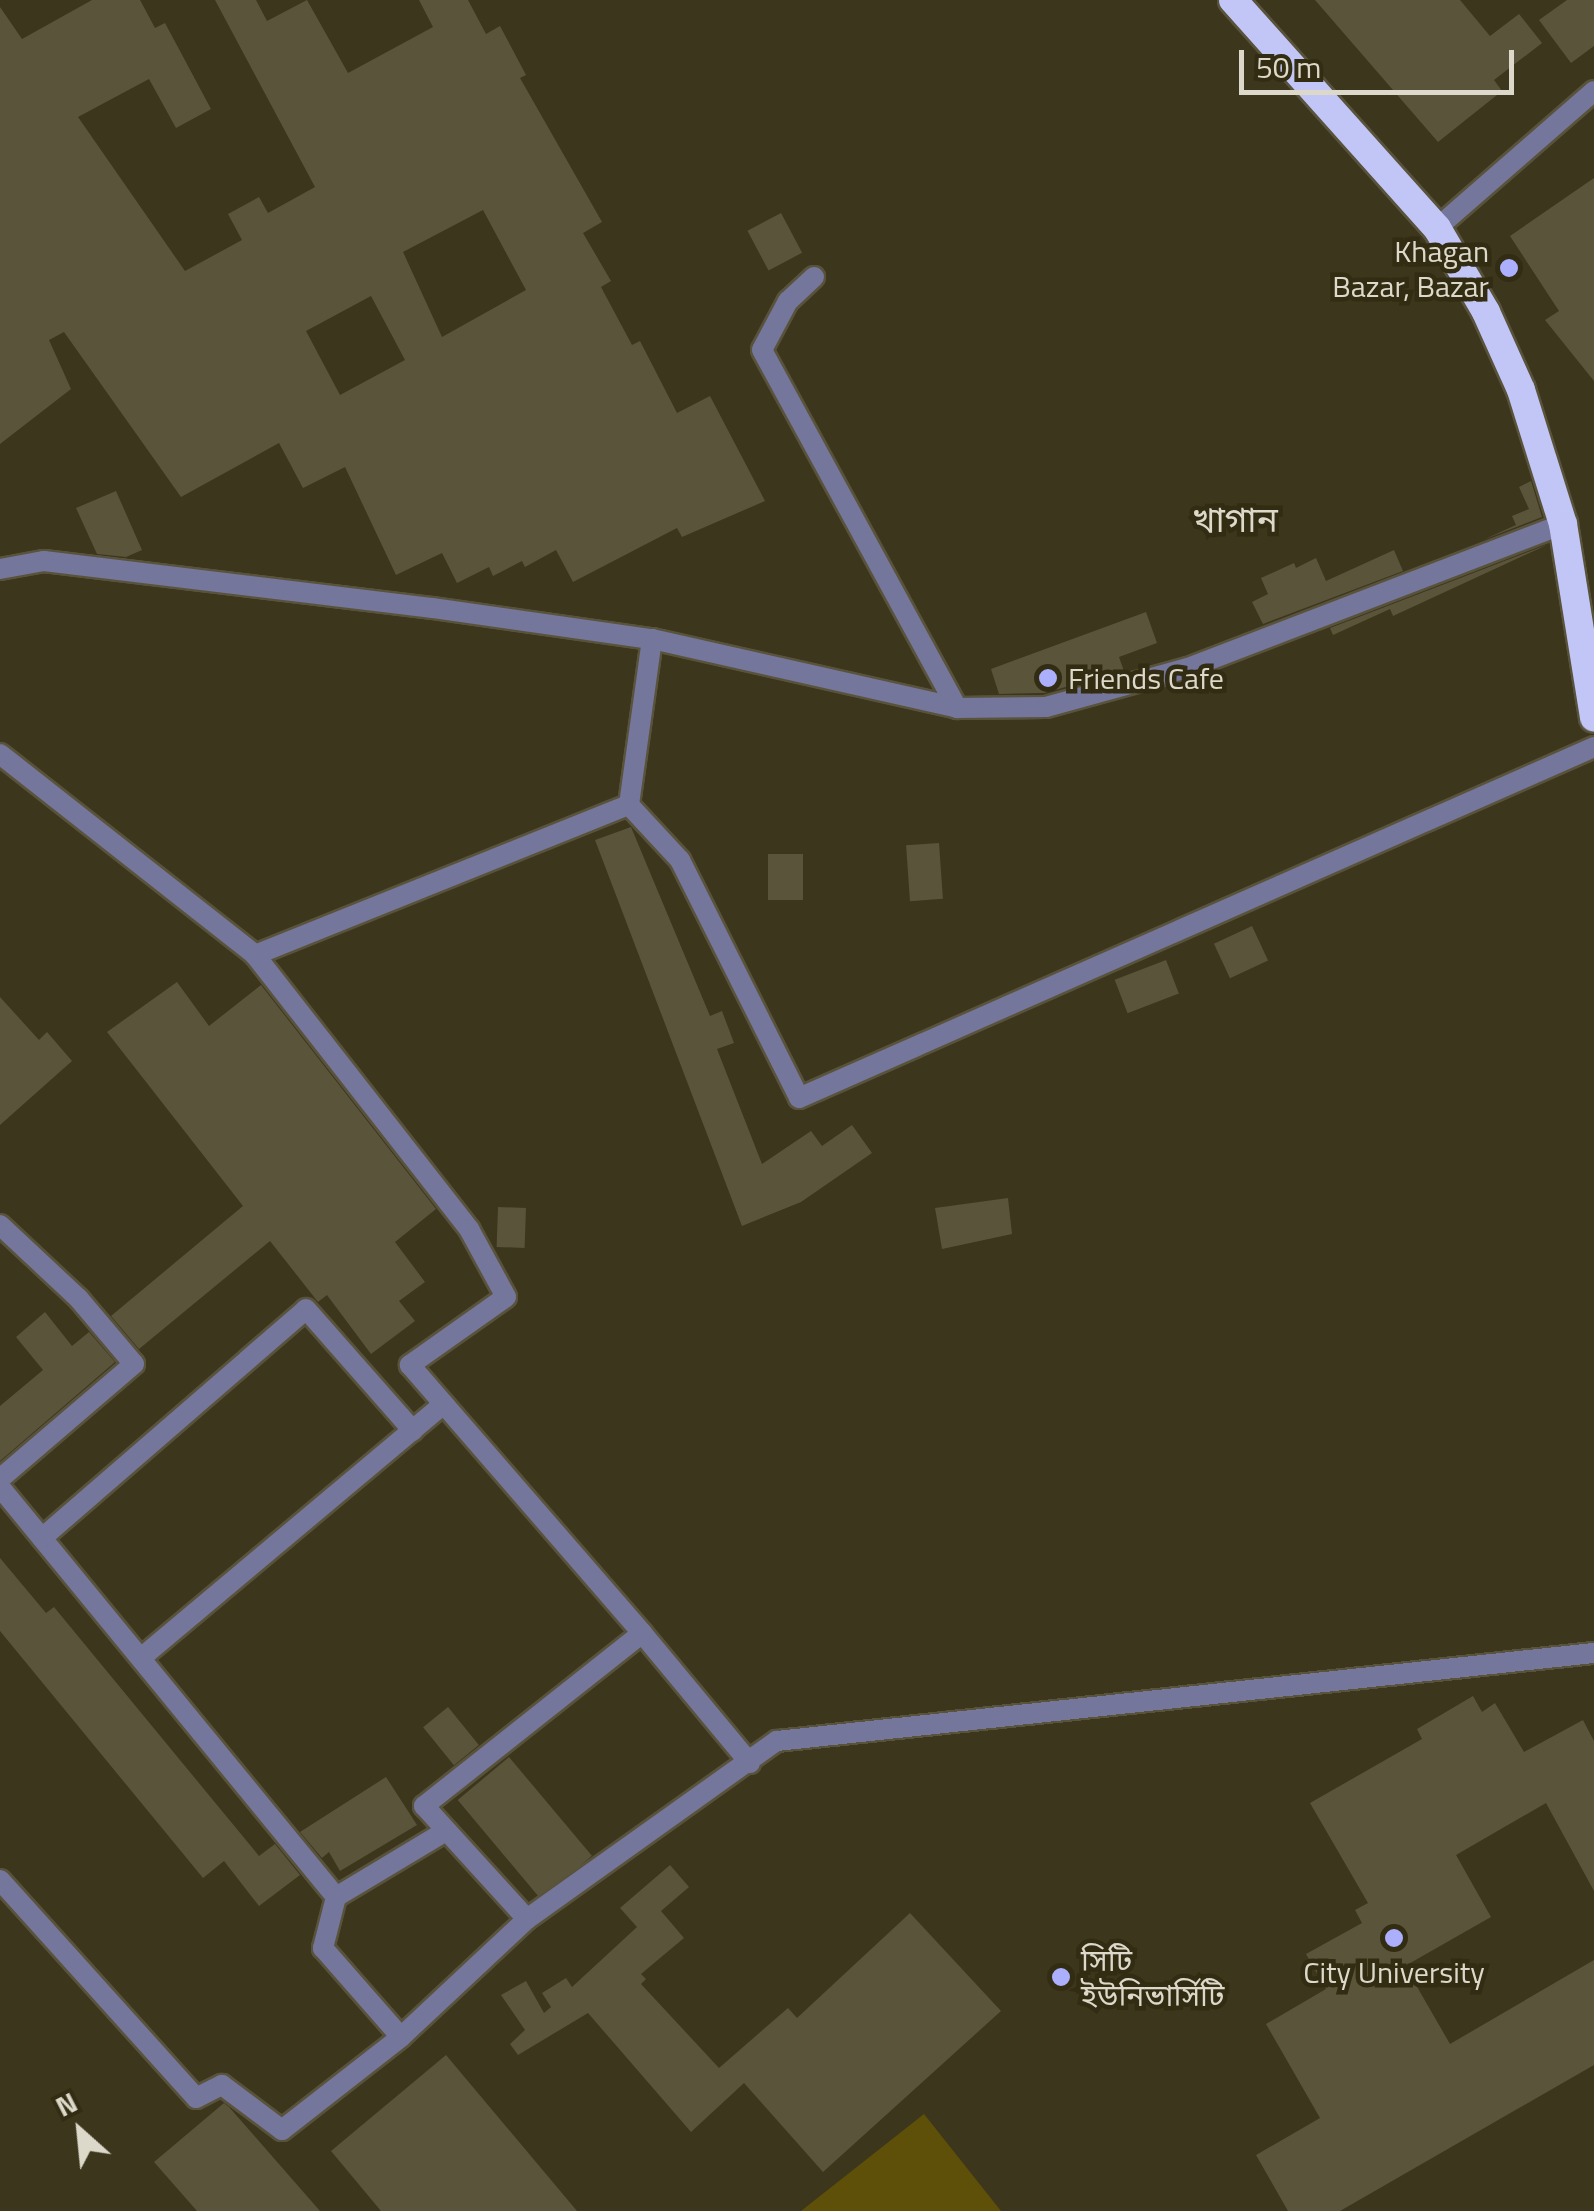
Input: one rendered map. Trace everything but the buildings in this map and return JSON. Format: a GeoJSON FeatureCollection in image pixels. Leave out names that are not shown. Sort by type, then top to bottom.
{"type":"FeatureCollection","features":[{"type":"Feature","properties":{"kind":"highway"},"geometry":{"type":"LineString","coordinates":[[1233,0],[1438,228],[1521,390],[1563,524],[1594,718]]}},
{"type":"Feature","properties":{"kind":"street"},"geometry":{"type":"LineString","coordinates":[[1438,228],[1594,90]]}},
{"type":"Feature","properties":{"kind":"street"},"geometry":{"type":"LineString","coordinates":[[814,277],[788,301],[762,350],[957,708]]}},
{"type":"Feature","properties":{"kind":"street"},"geometry":{"type":"LineString","coordinates":[[0,569],[44,561],[652,639],[957,708],[1046,707],[1188,668],[1563,524]]}},
{"type":"Feature","properties":{"kind":"street"},"geometry":{"type":"LineString","coordinates":[[629,804],[652,639]]}},
{"type":"Feature","properties":{"kind":"street"},"geometry":{"type":"LineString","coordinates":[[629,804],[680,860],[799,1098],[1594,747]]}},
{"type":"Feature","properties":{"kind":"street"},"geometry":{"type":"LineString","coordinates":[[0,754],[255,955],[469,1229],[506,1298],[410,1365],[750,1763]]}},
{"type":"Feature","properties":{"kind":"street"},"geometry":{"type":"LineString","coordinates":[[255,955],[629,804]]}},
{"type":"Feature","properties":{"kind":"street"},"geometry":{"type":"LineString","coordinates":[[0,1225],[79,1298],[134,1364],[0,1479]]}},
{"type":"Feature","properties":{"kind":"street"},"geometry":{"type":"LineString","coordinates":[[42,1538],[306,1309],[413,1431]]}},
{"type":"Feature","properties":{"kind":"street"},"geometry":{"type":"LineString","coordinates":[[140,1658],[444,1404]]}},
{"type":"Feature","properties":{"kind":"street"},"geometry":{"type":"LineString","coordinates":[[0,1487],[336,1897]]}},
{"type":"Feature","properties":{"kind":"street"},"geometry":{"type":"LineString","coordinates":[[527,1919],[424,1806],[642,1633]]}},
{"type":"Feature","properties":{"kind":"street"},"geometry":{"type":"LineString","coordinates":[[0,1880],[196,2098],[222,2084],[282,2130],[402,2037],[527,1919],[777,1741],[1594,1653]]}},
{"type":"Feature","properties":{"kind":"street"},"geometry":{"type":"LineString","coordinates":[[402,2037],[324,1948],[336,1897],[444,1832]]}},
{"type":"Feature","properties":{"kind":"shaded area"},"geometry":{"type":"Polygon","coordinates":[[[924,2114],[1001,2211],[801,2211],[924,2114]]]}},
{"type":"Feature","properties":{"kind":"place","name":"Khagan Bazar, Bazar"},"geometry":{"type":"Point","coordinates":[1509,268]}},
{"type":"Feature","properties":{"kind":"place","name":"Friends Cafe"},"geometry":{"type":"Point","coordinates":[1048,678]}},
{"type":"Feature","properties":{"kind":"place","name":"City University"},"geometry":{"type":"Point","coordinates":[1394,1938]}},
{"type":"Feature","properties":{"kind":"place","name":"সিটি ইউনিভার্সিটি"},"geometry":{"type":"Point","coordinates":[1061,1977]}},
{"type":"Feature","properties":{"kind":"district","name":"খাগান"},"geometry":{"type":"Point","coordinates":[1235,519]}}]}
